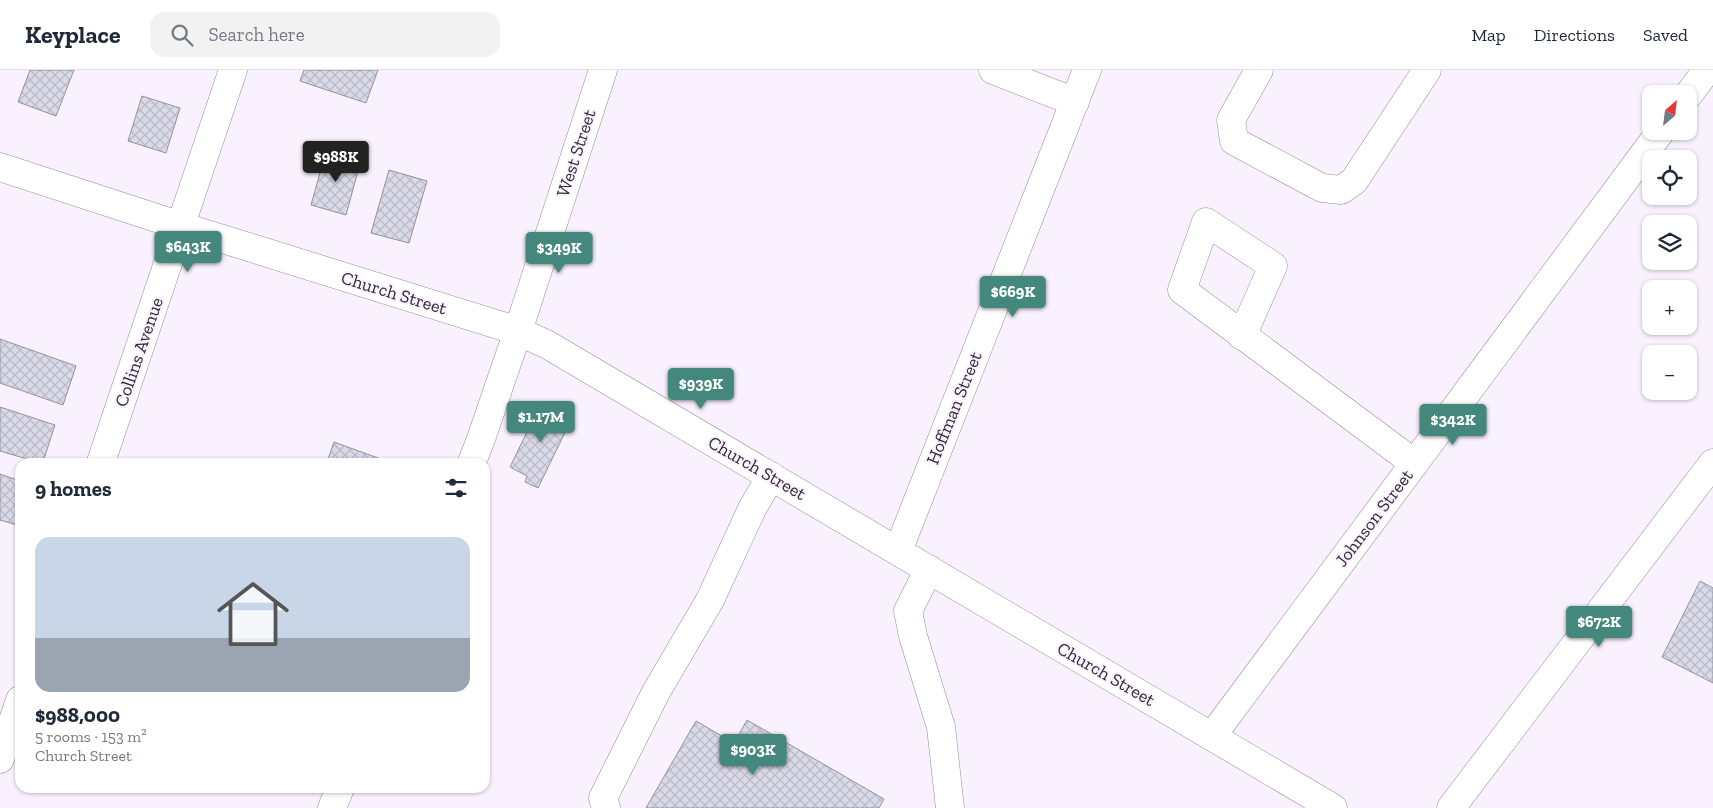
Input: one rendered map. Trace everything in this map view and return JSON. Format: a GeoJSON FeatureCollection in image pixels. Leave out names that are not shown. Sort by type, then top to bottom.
{"type":"FeatureCollection","features":[{"type":"Feature","properties":{"kind":"street","name":"Collins Avenue"},"geometry":{"type":"LineString","coordinates":[[102,458],[233,70]]}},
{"type":"Feature","properties":{"kind":"street","name":"West Street"},"geometry":{"type":"LineString","coordinates":[[474,458],[518,332],[603,70]]}},
{"type":"Feature","properties":{"kind":"street"},"geometry":{"type":"LineString","coordinates":[[993,70],[1075,102]]}},
{"type":"Feature","properties":{"kind":"street","name":"Hoffman Street"},"geometry":{"type":"LineString","coordinates":[[898,551],[1087,70]]}},
{"type":"Feature","properties":{"kind":"street"},"geometry":{"type":"LineString","coordinates":[[1260,70],[1231,120],[1234,141],[1322,188],[1341,190],[1354,181],[1427,70]]}},
{"type":"Feature","properties":{"kind":"street"},"geometry":{"type":"LineString","coordinates":[[1696,85],[1707,70]]}},
{"type":"Feature","properties":{"kind":"street","name":"Johnson Street"},"geometry":{"type":"LineString","coordinates":[[1212,736],[1654,140]]}},
{"type":"Feature","properties":{"kind":"street","name":"Church Street"},"geometry":{"type":"LineString","coordinates":[[0,167],[518,332],[548,345],[1333,808]]}},
{"type":"Feature","properties":{"kind":"street"},"geometry":{"type":"LineString","coordinates":[[1242,336],[1414,463]]}},
{"type":"Feature","properties":{"kind":"street"},"geometry":{"type":"LineString","coordinates":[[606,808],[602,798],[656,692],[710,600],[752,509],[771,476]]}},
{"type":"Feature","properties":{"kind":"street"},"geometry":{"type":"LineString","coordinates":[[1451,808],[1708,478]]}},
{"type":"Feature","properties":{"kind":"street"},"geometry":{"type":"LineString","coordinates":[[929,569],[908,611],[913,636],[941,727],[950,808]]}},
{"type":"Feature","properties":{"kind":"street"},"geometry":{"type":"LineString","coordinates":[[0,759],[15,715]]}},
{"type":"Feature","properties":{"kind":"street"},"geometry":{"type":"LineString","coordinates":[[332,808],[338,793]]}},
{"type":"Feature","properties":{"kind":"building"},"geometry":{"type":"Polygon","coordinates":[[[30,70],[74,70],[56,116],[18,102],[30,70]]]}},
{"type":"Feature","properties":{"kind":"building"},"geometry":{"type":"Polygon","coordinates":[[[304,70],[378,70],[366,103],[300,81],[304,70]]]}},
{"type":"Feature","properties":{"kind":"building"},"geometry":{"type":"Polygon","coordinates":[[[142,96],[180,108],[166,153],[128,141],[142,96]]]}},
{"type":"Feature","properties":{"kind":"building"},"geometry":{"type":"Polygon","coordinates":[[[326,151],[361,160],[346,215],[311,205],[326,151]]]}},
{"type":"Feature","properties":{"kind":"building"},"geometry":{"type":"Polygon","coordinates":[[[389,170],[427,181],[409,243],[371,233],[389,170]]]}},
{"type":"Feature","properties":{"kind":"building"},"geometry":{"type":"Polygon","coordinates":[[[0,339],[76,366],[63,405],[0,383],[0,339]]]}},
{"type":"Feature","properties":{"kind":"building"},"geometry":{"type":"Polygon","coordinates":[[[542,401],[573,416],[538,488],[525,482],[527,476],[510,467],[542,401]]]}},
{"type":"Feature","properties":{"kind":"building"},"geometry":{"type":"Polygon","coordinates":[[[0,407],[55,425],[44,458],[24,458],[0,451],[0,407]]]}},
{"type":"Feature","properties":{"kind":"building"},"geometry":{"type":"Polygon","coordinates":[[[334,442],[378,458],[328,458],[334,442]]]}},
{"type":"Feature","properties":{"kind":"building"},"geometry":{"type":"Polygon","coordinates":[[[0,474],[15,479],[15,524],[0,520],[0,474]]]}},
{"type":"Feature","properties":{"kind":"building"},"geometry":{"type":"Polygon","coordinates":[[[1700,581],[1713,588],[1713,683],[1662,657],[1700,581]]]}},
{"type":"Feature","properties":{"kind":"building"},"geometry":{"type":"Polygon","coordinates":[[[747,720],[884,799],[879,808],[646,808],[696,721],[734,743],[747,720]]]}}]}
